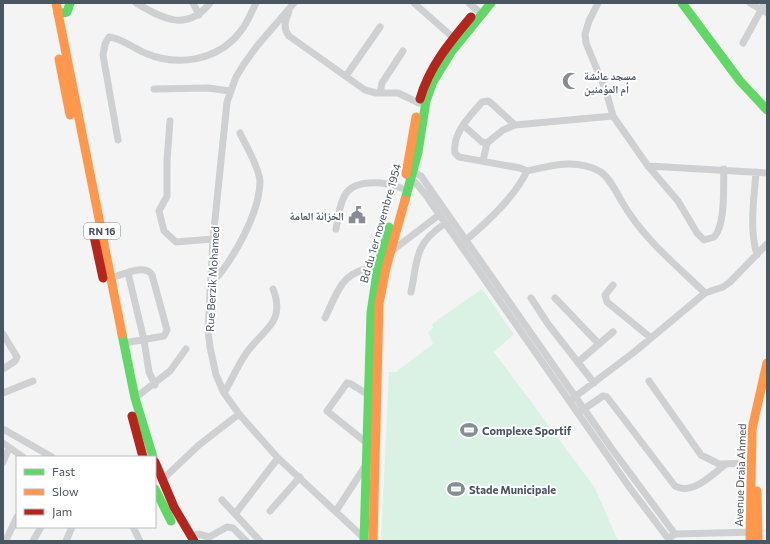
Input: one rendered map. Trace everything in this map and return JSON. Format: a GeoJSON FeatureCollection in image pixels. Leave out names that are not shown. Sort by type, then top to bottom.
{"type":"FeatureCollection","features":[{"type":"Feature","properties":{"kind":"main road","name":"RN 16"},"geometry":{"type":"LineString","coordinates":[[47,3],[125,389],[143,456]]}},
{"type":"Feature","properties":{"kind":"main road","name":"RN 16"},"geometry":{"type":"LineString","coordinates":[[56,3],[135,398],[153,456]]}},
{"type":"Feature","properties":{"kind":"main road"},"geometry":{"type":"LineString","coordinates":[[58,14],[67,12],[70,3]]}},
{"type":"Feature","properties":{"kind":"main road"},"geometry":{"type":"LineString","coordinates":[[367,540],[373,398],[379,304],[389,253],[410,174],[428,94],[434,80],[456,41],[491,3]]}},
{"type":"Feature","properties":{"kind":"main road"},"geometry":{"type":"LineString","coordinates":[[682,3],[740,81],[767,110]]}},
{"type":"Feature","properties":{"kind":"main road","name":"Bd du 1er novembre 1954"},"geometry":{"type":"LineString","coordinates":[[367,540],[367,463],[373,398],[371,313],[379,264],[401,188],[410,174],[419,103],[424,86],[429,74],[456,41],[480,6]]}},
{"type":"Feature","properties":{"kind":"main road","name":"Avenue Draia Ahmed"},"geometry":{"type":"LineString","coordinates":[[756,536],[751,463],[752,423],[767,363]]}},
{"type":"Feature","properties":{"kind":"main road","name":"Avenue Draia Ahmed"},"geometry":{"type":"LineString","coordinates":[[756,536],[757,429],[767,384]]}},
{"type":"Feature","properties":{"kind":"main road"},"geometry":{"type":"LineString","coordinates":[[156,465],[174,507],[192,539]]}},
{"type":"Feature","properties":{"kind":"main road"},"geometry":{"type":"LineString","coordinates":[[156,492],[176,529]]}},
{"type":"Feature","properties":{"kind":"street"},"geometry":{"type":"LineString","coordinates":[[136,3],[155,14],[179,21],[199,14],[210,3]]}},
{"type":"Feature","properties":{"kind":"street"},"geometry":{"type":"LineString","coordinates":[[193,3],[199,14]]}},
{"type":"Feature","properties":{"kind":"street"},"geometry":{"type":"LineString","coordinates":[[118,140],[103,55],[105,44],[109,37],[158,58],[176,61],[193,60],[215,54],[228,44],[240,33],[256,3]]}},
{"type":"Feature","properties":{"kind":"street"},"geometry":{"type":"LineString","coordinates":[[469,3],[480,6]]}},
{"type":"Feature","properties":{"kind":"street"},"geometry":{"type":"LineString","coordinates":[[598,3],[589,21],[585,34],[586,43],[606,91],[613,116],[648,166],[678,201],[696,233],[704,240],[714,237],[719,229],[724,169]]}},
{"type":"Feature","properties":{"kind":"street"},"geometry":{"type":"LineString","coordinates":[[742,43],[764,8],[750,3]]}},
{"type":"Feature","properties":{"kind":"street"},"geometry":{"type":"LineString","coordinates":[[292,4],[285,24],[286,32],[289,36],[369,92],[398,94],[419,103]]}},
{"type":"Feature","properties":{"kind":"street","name":"Rue Berzik Mohamed"},"geometry":{"type":"LineString","coordinates":[[292,4],[257,46],[240,70],[230,90],[227,102],[214,239],[208,330],[216,375],[224,393],[239,414],[278,458],[367,540]]}},
{"type":"Feature","properties":{"kind":"street"},"geometry":{"type":"LineString","coordinates":[[416,4],[456,41]]}},
{"type":"Feature","properties":{"kind":"street"},"geometry":{"type":"LineString","coordinates":[[346,76],[380,27]]}},
{"type":"Feature","properties":{"kind":"street"},"geometry":{"type":"LineString","coordinates":[[380,93],[382,83],[403,51]]}},
{"type":"Feature","properties":{"kind":"street"},"geometry":{"type":"LineString","coordinates":[[154,89],[208,88],[230,90]]}},
{"type":"Feature","properties":{"kind":"street"},"geometry":{"type":"LineString","coordinates":[[515,125],[491,103],[485,101],[463,125],[457,139],[454,154],[459,157],[520,168],[527,171],[569,164],[600,171],[606,177],[640,229],[704,293]]}},
{"type":"Feature","properties":{"kind":"street"},"geometry":{"type":"LineString","coordinates":[[483,161],[486,143],[503,130],[515,125],[613,116]]}},
{"type":"Feature","properties":{"kind":"street"},"geometry":{"type":"LineString","coordinates":[[170,121],[167,161],[168,189],[167,196],[159,211],[161,224],[168,235],[176,242],[214,239]]}},
{"type":"Feature","properties":{"kind":"street"},"geometry":{"type":"LineString","coordinates":[[463,125],[482,142],[486,143]]}},
{"type":"Feature","properties":{"kind":"street"},"geometry":{"type":"LineString","coordinates":[[212,283],[224,269],[255,213],[260,181],[240,132]]}},
{"type":"Feature","properties":{"kind":"street"},"geometry":{"type":"LineString","coordinates":[[648,166],[724,169],[767,173]]}},
{"type":"Feature","properties":{"kind":"street"},"geometry":{"type":"LineString","coordinates":[[465,241],[492,216],[516,189],[527,171]]}},
{"type":"Feature","properties":{"kind":"street"},"geometry":{"type":"LineString","coordinates":[[756,172],[753,242],[757,255]]}},
{"type":"Feature","properties":{"kind":"street"},"geometry":{"type":"LineString","coordinates":[[410,174],[630,488],[670,540],[676,534],[756,536]]}},
{"type":"Feature","properties":{"kind":"street"},"geometry":{"type":"LineString","coordinates":[[410,174],[424,180],[465,241],[616,454],[676,534]]}},
{"type":"Feature","properties":{"kind":"street"},"geometry":{"type":"LineString","coordinates":[[336,229],[343,198],[348,191],[361,184],[372,182],[388,183],[401,188]]}},
{"type":"Feature","properties":{"kind":"street"},"geometry":{"type":"LineString","coordinates":[[325,318],[342,284],[348,277],[362,269],[379,264],[389,253],[439,215]]}},
{"type":"Feature","properties":{"kind":"street"},"geometry":{"type":"LineString","coordinates":[[411,292],[422,243],[430,234],[444,224]]}},
{"type":"Feature","properties":{"kind":"street"},"geometry":{"type":"LineString","coordinates":[[569,401],[651,338],[704,293],[723,287],[730,282],[767,244]]}},
{"type":"Feature","properties":{"kind":"street"},"geometry":{"type":"LineString","coordinates":[[111,278],[143,269],[151,273],[166,325],[167,332],[164,336],[124,343]]}},
{"type":"Feature","properties":{"kind":"street"},"geometry":{"type":"LineString","coordinates":[[128,273],[144,340],[148,367],[155,385]]}},
{"type":"Feature","properties":{"kind":"street"},"geometry":{"type":"LineString","coordinates":[[613,285],[605,295],[607,302],[651,338]]}},
{"type":"Feature","properties":{"kind":"street"},"geometry":{"type":"LineString","coordinates":[[224,393],[241,362],[274,319],[278,304],[273,289]]}},
{"type":"Feature","properties":{"kind":"street"},"geometry":{"type":"LineString","coordinates":[[531,298],[548,324],[594,383]]}},
{"type":"Feature","properties":{"kind":"street"},"geometry":{"type":"LineString","coordinates":[[555,298],[599,344]]}},
{"type":"Feature","properties":{"kind":"street"},"geometry":{"type":"LineString","coordinates":[[578,362],[613,332]]}},
{"type":"Feature","properties":{"kind":"street"},"geometry":{"type":"LineString","coordinates":[[3,334],[17,357],[15,361],[3,369]]}},
{"type":"Feature","properties":{"kind":"street"},"geometry":{"type":"LineString","coordinates":[[135,398],[155,385],[170,371],[186,349]]}},
{"type":"Feature","properties":{"kind":"street"},"geometry":{"type":"LineString","coordinates":[[649,381],[696,450],[708,460],[725,465],[751,463]]}},
{"type":"Feature","properties":{"kind":"street"},"geometry":{"type":"LineString","coordinates":[[3,383],[4,392],[33,382]]}},
{"type":"Feature","properties":{"kind":"street"},"geometry":{"type":"LineString","coordinates":[[368,444],[327,411],[347,383],[373,398]]}},
{"type":"Feature","properties":{"kind":"street"},"geometry":{"type":"LineString","coordinates":[[577,413],[602,396],[606,397],[678,488],[687,490],[691,489],[725,465]]}},
{"type":"Feature","properties":{"kind":"street"},"geometry":{"type":"LineString","coordinates":[[162,480],[198,445],[239,414]]}},
{"type":"Feature","properties":{"kind":"street"},"geometry":{"type":"LineString","coordinates":[[3,429],[50,456]]}},
{"type":"Feature","properties":{"kind":"street"},"geometry":{"type":"LineString","coordinates":[[3,462],[6,445],[22,456]]}},
{"type":"Feature","properties":{"kind":"street"},"geometry":{"type":"LineString","coordinates":[[235,514],[278,458]]}},
{"type":"Feature","properties":{"kind":"street"},"geometry":{"type":"LineString","coordinates":[[336,511],[367,463]]}},
{"type":"Feature","properties":{"kind":"street"},"geometry":{"type":"LineString","coordinates":[[270,510],[300,477]]}},
{"type":"Feature","properties":{"kind":"street"},"geometry":{"type":"LineString","coordinates":[[222,500],[260,541]]}},
{"type":"Feature","properties":{"kind":"street"},"geometry":{"type":"LineString","coordinates":[[8,538],[16,519]]}},
{"type":"Feature","properties":{"kind":"street"},"geometry":{"type":"LineString","coordinates":[[192,539],[198,534],[208,537],[227,527],[233,528],[246,541]]}},
{"type":"Feature","properties":{"kind":"street"},"geometry":{"type":"LineString","coordinates":[[33,541],[41,528]]}},
{"type":"Feature","properties":{"kind":"street"},"geometry":{"type":"LineString","coordinates":[[66,541],[72,528]]}},
{"type":"Feature","properties":{"kind":"street"},"geometry":{"type":"LineString","coordinates":[[134,528],[140,541]]}},
{"type":"Feature","properties":{"kind":"green space","name":"Complexe Sportif"},"geometry":{"type":"Polygon","coordinates":[[[482,289],[514,334],[494,352],[595,488],[618,541],[381,541],[389,372],[396,372],[433,344],[428,332],[433,328],[432,324],[482,289]]]}},
{"type":"Feature","properties":{"kind":"traffic: fast"},"geometry":{"type":"LineString","coordinates":[[58,14],[67,12],[70,3]]}},
{"type":"Feature","properties":{"kind":"traffic: fast"},"geometry":{"type":"LineString","coordinates":[[405,200],[418,152],[426,101],[433,82],[452,51],[491,3]]}},
{"type":"Feature","properties":{"kind":"traffic: fast"},"geometry":{"type":"LineString","coordinates":[[682,3],[740,81],[767,110]]}},
{"type":"Feature","properties":{"kind":"traffic: fast"},"geometry":{"type":"LineString","coordinates":[[364,541],[371,313],[378,266],[389,227]]}},
{"type":"Feature","properties":{"kind":"traffic: fast"},"geometry":{"type":"LineString","coordinates":[[122,334],[135,398],[153,456]]}},
{"type":"Feature","properties":{"kind":"traffic: fast"},"geometry":{"type":"LineString","coordinates":[[156,491],[171,521]]}},
{"type":"Feature","properties":{"kind":"traffic: slow"},"geometry":{"type":"LineString","coordinates":[[56,3],[122,334]]}},
{"type":"Feature","properties":{"kind":"traffic: slow"},"geometry":{"type":"LineString","coordinates":[[59,59],[70,115]]}},
{"type":"Feature","properties":{"kind":"traffic: slow"},"geometry":{"type":"LineString","coordinates":[[406,174],[416,117]]}},
{"type":"Feature","properties":{"kind":"traffic: slow"},"geometry":{"type":"LineString","coordinates":[[373,541],[379,304],[386,268],[405,200]]}},
{"type":"Feature","properties":{"kind":"traffic: slow"},"geometry":{"type":"LineString","coordinates":[[750,541],[752,429],[767,363]]}},
{"type":"Feature","properties":{"kind":"traffic: slow"},"geometry":{"type":"LineString","coordinates":[[757,491],[758,541]]}},
{"type":"Feature","properties":{"kind":"traffic: jam"},"geometry":{"type":"LineString","coordinates":[[420,99],[429,76],[441,55],[471,17]]}},
{"type":"Feature","properties":{"kind":"traffic: jam"},"geometry":{"type":"LineString","coordinates":[[94,236],[103,278]]}},
{"type":"Feature","properties":{"kind":"traffic: jam"},"geometry":{"type":"LineString","coordinates":[[132,416],[143,456]]}},
{"type":"Feature","properties":{"kind":"traffic: jam"},"geometry":{"type":"LineString","coordinates":[[156,464],[174,507],[194,541]]}},
{"type":"Feature","properties":{"kind":"place","name":"مسجد عائشة أم المؤمنين"},"geometry":{"type":"Point","coordinates":[571,81]}},
{"type":"Feature","properties":{"kind":"place","name":"الخزانة العامة"},"geometry":{"type":"Point","coordinates":[357,215]}},
{"type":"Feature","properties":{"kind":"place","name":"Complexe Sportif"},"geometry":{"type":"Point","coordinates":[469,430]}},
{"type":"Feature","properties":{"kind":"place","name":"Stade Municipale"},"geometry":{"type":"Point","coordinates":[456,489]}}]}
